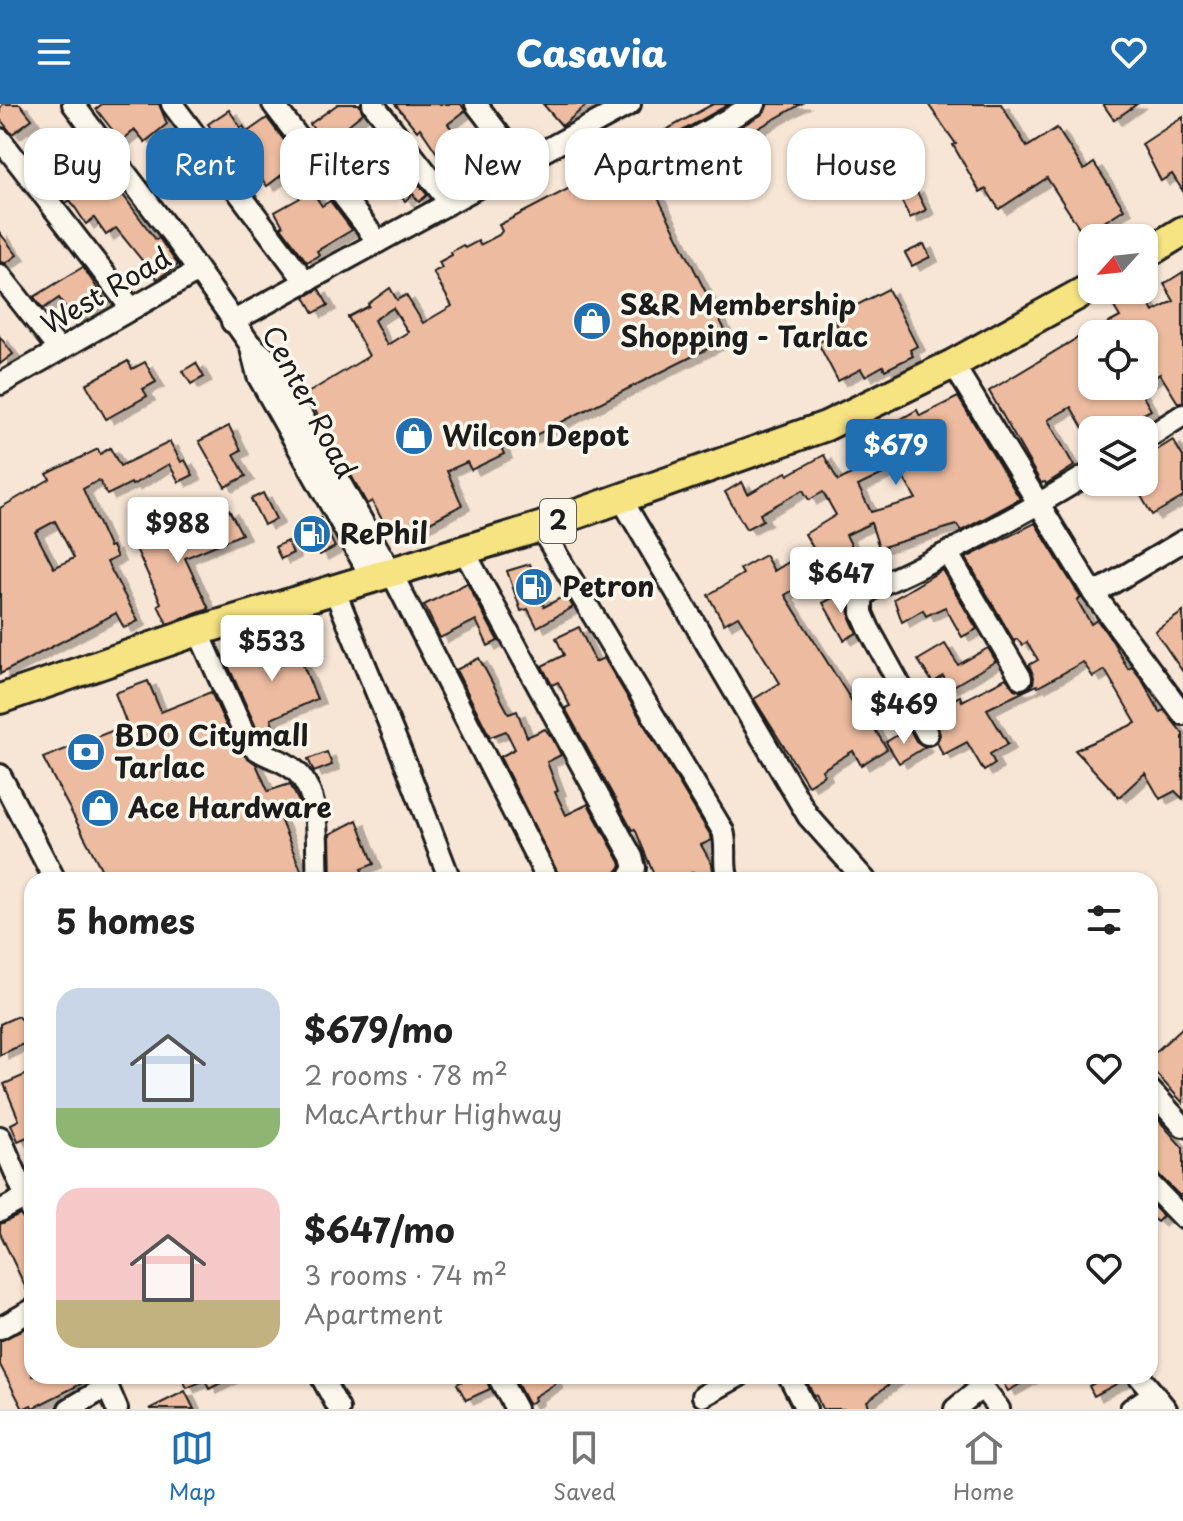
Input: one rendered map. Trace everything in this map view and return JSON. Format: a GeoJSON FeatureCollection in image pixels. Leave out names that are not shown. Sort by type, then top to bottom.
{"type":"FeatureCollection","features":[{"type":"Feature","properties":{"kind":"highway"},"geometry":{"type":"LineString","coordinates":[[1158,246],[1183,231]]}},
{"type":"Feature","properties":{"kind":"highway","name":"2"},"geometry":{"type":"LineString","coordinates":[[0,699],[198,631],[622,500],[826,426],[953,364],[1078,295]]}},
{"type":"Feature","properties":{"kind":"street","name":"Center Road"},"geometry":{"type":"LineString","coordinates":[[73,104],[250,344],[258,376],[382,575],[544,872]]}},
{"type":"Feature","properties":{"kind":"street"},"geometry":{"type":"LineString","coordinates":[[172,104],[305,281]]}},
{"type":"Feature","properties":{"kind":"street"},"geometry":{"type":"LineString","coordinates":[[273,104],[378,242]]}},
{"type":"Feature","properties":{"kind":"street"},"geometry":{"type":"LineString","coordinates":[[373,104],[449,202]]}},
{"type":"Feature","properties":{"kind":"street"},"geometry":{"type":"LineString","coordinates":[[476,104],[494,128]]}},
{"type":"Feature","properties":{"kind":"street"},"geometry":{"type":"LineString","coordinates":[[549,146],[606,110],[630,104]]}},
{"type":"Feature","properties":{"kind":"street"},"geometry":{"type":"LineString","coordinates":[[713,128],[755,104]]}},
{"type":"Feature","properties":{"kind":"street"},"geometry":{"type":"LineString","coordinates":[[0,139],[131,308]]}},
{"type":"Feature","properties":{"kind":"street"},"geometry":{"type":"LineString","coordinates":[[232,322],[453,200]]}},
{"type":"Feature","properties":{"kind":"street","name":"West Road"},"geometry":{"type":"LineString","coordinates":[[0,384],[198,271]]}},
{"type":"Feature","properties":{"kind":"street"},"geometry":{"type":"LineString","coordinates":[[0,275],[59,350]]}},
{"type":"Feature","properties":{"kind":"street"},"geometry":{"type":"LineString","coordinates":[[953,364],[1094,594],[1183,714]]}},
{"type":"Feature","properties":{"kind":"street"},"geometry":{"type":"LineString","coordinates":[[1158,431],[1183,415]]}},
{"type":"Feature","properties":{"kind":"street"},"geometry":{"type":"LineString","coordinates":[[927,734],[869,629],[862,613],[862,598],[870,590],[948,554],[1078,481]]}},
{"type":"Feature","properties":{"kind":"street"},"geometry":{"type":"LineString","coordinates":[[622,500],[808,816],[858,872]]}},
{"type":"Feature","properties":{"kind":"street"},"geometry":{"type":"LineString","coordinates":[[540,527],[723,831],[727,844],[725,872]]}},
{"type":"Feature","properties":{"kind":"street"},"geometry":{"type":"LineString","coordinates":[[1094,594],[1183,541]]}},
{"type":"Feature","properties":{"kind":"street"},"geometry":{"type":"LineString","coordinates":[[464,551],[632,857],[635,868],[633,872]]}},
{"type":"Feature","properties":{"kind":"street"},"geometry":{"type":"LineString","coordinates":[[948,554],[1021,678]]}},
{"type":"Feature","properties":{"kind":"street"},"geometry":{"type":"LineString","coordinates":[[334,589],[447,872]]}},
{"type":"Feature","properties":{"kind":"street"},"geometry":{"type":"LineString","coordinates":[[198,631],[249,744],[259,753],[280,760],[297,772],[307,788],[317,822],[318,872]]}},
{"type":"Feature","properties":{"kind":"street"},"geometry":{"type":"LineString","coordinates":[[0,775],[51,872]]}},
{"type":"Feature","properties":{"kind":"street"},"geometry":{"type":"LineString","coordinates":[[1158,1099],[1183,1126]]}},
{"type":"Feature","properties":{"kind":"street"},"geometry":{"type":"LineString","coordinates":[[0,1137],[24,1192]]}},
{"type":"Feature","properties":{"kind":"street"},"geometry":{"type":"LineString","coordinates":[[1158,1192],[1183,1218]]}},
{"type":"Feature","properties":{"kind":"street"},"geometry":{"type":"LineString","coordinates":[[0,1211],[24,1205]]}},
{"type":"Feature","properties":{"kind":"street"},"geometry":{"type":"LineString","coordinates":[[0,1328],[24,1314]]}},
{"type":"Feature","properties":{"kind":"street"},"geometry":{"type":"LineString","coordinates":[[69,1409],[102,1384]]}},
{"type":"Feature","properties":{"kind":"street"},"geometry":{"type":"LineString","coordinates":[[107,1384],[117,1409]]}},
{"type":"Feature","properties":{"kind":"street"},"geometry":{"type":"LineString","coordinates":[[325,1384],[339,1409]]}},
{"type":"Feature","properties":{"kind":"street"},"geometry":{"type":"LineString","coordinates":[[502,1384],[516,1409]]}},
{"type":"Feature","properties":{"kind":"street"},"geometry":{"type":"LineString","coordinates":[[703,1396],[725,1384]]}},
{"type":"Feature","properties":{"kind":"street"},"geometry":{"type":"LineString","coordinates":[[793,1384],[806,1409]]}},
{"type":"Feature","properties":{"kind":"street"},"geometry":{"type":"LineString","coordinates":[[955,1409],[976,1384]]}},
{"type":"Feature","properties":{"kind":"street"},"geometry":{"type":"LineString","coordinates":[[982,1384],[999,1409]]}},
{"type":"Feature","properties":{"kind":"street"},"geometry":{"type":"LineString","coordinates":[[1131,1409],[1160,1401],[1146,1384]]}},
{"type":"Feature","properties":{"kind":"building"},"geometry":{"type":"Polygon","coordinates":[[[3,104],[20,104],[32,119],[12,134],[0,119],[3,104]]]}},
{"type":"Feature","properties":{"kind":"building"},"geometry":{"type":"Polygon","coordinates":[[[102,104],[159,104],[167,124],[162,128],[146,128],[145,142],[135,130],[130,134],[130,128],[111,128],[96,109],[102,104]]]}},
{"type":"Feature","properties":{"kind":"building"},"geometry":{"type":"Polygon","coordinates":[[[338,104],[359,104],[363,113],[345,128],[313,128],[310,124],[338,104]]]}},
{"type":"Feature","properties":{"kind":"building"},"geometry":{"type":"Polygon","coordinates":[[[395,104],[461,104],[465,111],[448,124],[451,128],[435,128],[435,150],[420,128],[415,128],[395,104]]]}},
{"type":"Feature","properties":{"kind":"building"},"geometry":{"type":"Polygon","coordinates":[[[543,104],[588,104],[562,126],[543,104]]]}},
{"type":"Feature","properties":{"kind":"building"},"geometry":{"type":"Polygon","coordinates":[[[713,104],[729,104],[687,128],[669,128],[713,104]]]}},
{"type":"Feature","properties":{"kind":"building"},"geometry":{"type":"Polygon","coordinates":[[[768,104],[801,104],[759,128],[738,128],[761,115],[768,104]]]}},
{"type":"Feature","properties":{"kind":"building"},"geometry":{"type":"Polygon","coordinates":[[[928,104],[1001,104],[1027,147],[1057,128],[1084,170],[1094,163],[1124,209],[1101,224],[1078,226],[1047,178],[999,209],[986,189],[980,192],[953,145],[956,144],[928,104]]]}},
{"type":"Feature","properties":{"kind":"building"},"geometry":{"type":"Polygon","coordinates":[[[1103,104],[1137,104],[1114,120],[1103,104]]]}},
{"type":"Feature","properties":{"kind":"building"},"geometry":{"type":"Polygon","coordinates":[[[229,110],[241,128],[211,128],[208,124],[229,110]]]}},
{"type":"Feature","properties":{"kind":"building"},"geometry":{"type":"Polygon","coordinates":[[[1183,117],[1183,191],[1172,174],[1161,181],[1142,144],[1183,117]]]}},
{"type":"Feature","properties":{"kind":"building"},"geometry":{"type":"Polygon","coordinates":[[[267,118],[280,135],[280,176],[267,186],[264,182],[264,128],[253,128],[267,118]]]}},
{"type":"Feature","properties":{"kind":"building"},"geometry":{"type":"Polygon","coordinates":[[[419,185],[427,195],[419,202],[418,200],[419,185]]]}},
{"type":"Feature","properties":{"kind":"building"},"geometry":{"type":"Polygon","coordinates":[[[565,190],[565,200],[659,200],[729,338],[524,441],[522,438],[501,447],[504,454],[471,470],[467,462],[447,471],[462,505],[402,537],[387,529],[372,501],[367,504],[306,394],[369,356],[348,317],[369,306],[390,288],[397,300],[406,295],[423,323],[452,306],[433,272],[442,268],[439,262],[463,245],[465,248],[478,241],[480,245],[499,235],[502,231],[499,225],[565,190]],[[393,308],[374,320],[387,345],[408,332],[393,308]]]}},
{"type":"Feature","properties":{"kind":"building"},"geometry":{"type":"Polygon","coordinates":[[[70,200],[127,200],[178,265],[157,279],[116,228],[106,235],[94,218],[86,224],[70,200]]]}},
{"type":"Feature","properties":{"kind":"building"},"geometry":{"type":"Polygon","coordinates":[[[296,200],[318,200],[322,206],[330,201],[352,230],[317,251],[319,255],[307,262],[281,227],[275,212],[296,200]]]}},
{"type":"Feature","properties":{"kind":"building"},"geometry":{"type":"Polygon","coordinates":[[[901,200],[921,200],[926,210],[910,218],[901,200]]]}},
{"type":"Feature","properties":{"kind":"building"},"geometry":{"type":"Polygon","coordinates":[[[0,233],[17,255],[6,263],[0,262],[0,233]]]}},
{"type":"Feature","properties":{"kind":"building"},"geometry":{"type":"Polygon","coordinates":[[[924,244],[930,257],[912,266],[905,253],[924,244]]]}},
{"type":"Feature","properties":{"kind":"building"},"geometry":{"type":"Polygon","coordinates":[[[83,267],[105,300],[75,321],[59,298],[43,309],[34,297],[83,267]]]}},
{"type":"Feature","properties":{"kind":"building"},"geometry":{"type":"Polygon","coordinates":[[[1183,272],[1183,402],[1178,403],[1158,375],[1158,320],[1114,320],[1120,317],[1112,304],[1149,304],[1153,312],[1174,301],[1164,284],[1183,272]]]}},
{"type":"Feature","properties":{"kind":"building"},"geometry":{"type":"Polygon","coordinates":[[[319,289],[328,305],[314,313],[305,297],[319,289]]]}},
{"type":"Feature","properties":{"kind":"building"},"geometry":{"type":"Polygon","coordinates":[[[888,289],[917,346],[910,350],[913,356],[885,370],[883,366],[865,376],[861,369],[838,381],[818,343],[840,331],[835,321],[855,311],[853,307],[888,289]]]}},
{"type":"Feature","properties":{"kind":"building"},"geometry":{"type":"Polygon","coordinates":[[[0,337],[13,354],[0,364],[0,337]]]}},
{"type":"Feature","properties":{"kind":"building"},"geometry":{"type":"Polygon","coordinates":[[[1078,338],[1078,400],[1145,400],[1151,410],[1140,416],[1078,416],[1078,419],[1071,407],[1048,420],[1074,466],[1046,484],[1041,483],[989,391],[1078,338]]]}},
{"type":"Feature","properties":{"kind":"building"},"geometry":{"type":"Polygon","coordinates":[[[128,361],[132,369],[145,362],[156,382],[143,389],[147,396],[106,419],[86,384],[128,361]]]}},
{"type":"Feature","properties":{"kind":"building"},"geometry":{"type":"Polygon","coordinates":[[[196,363],[204,377],[191,384],[183,371],[196,363]]]}},
{"type":"Feature","properties":{"kind":"building"},"geometry":{"type":"Polygon","coordinates":[[[958,397],[1020,499],[961,531],[957,525],[879,548],[871,523],[846,535],[858,558],[829,575],[805,534],[836,515],[823,492],[809,500],[803,490],[760,514],[763,520],[746,529],[725,492],[742,482],[748,494],[824,455],[838,481],[902,448],[899,442],[904,439],[896,422],[917,410],[920,416],[958,397]],[[897,467],[858,486],[871,512],[916,499],[897,467]]]}},
{"type":"Feature","properties":{"kind":"building"},"geometry":{"type":"Polygon","coordinates":[[[229,426],[241,450],[234,454],[246,476],[225,487],[199,441],[229,426]]]}},
{"type":"Feature","properties":{"kind":"building"},"geometry":{"type":"Polygon","coordinates":[[[1173,440],[1183,457],[1183,497],[1152,515],[1141,496],[1158,496],[1158,449],[1173,440]]]}},
{"type":"Feature","properties":{"kind":"building"},"geometry":{"type":"Polygon","coordinates":[[[170,442],[181,462],[185,460],[193,475],[179,482],[169,464],[107,495],[99,480],[83,489],[109,547],[112,546],[117,557],[107,562],[138,621],[124,628],[116,613],[0,674],[0,508],[50,479],[47,474],[98,449],[100,454],[110,448],[120,466],[170,442]],[[55,521],[35,532],[54,568],[74,558],[55,521]]]}},
{"type":"Feature","properties":{"kind":"building"},"geometry":{"type":"Polygon","coordinates":[[[263,493],[276,519],[264,525],[251,499],[263,493]]]}},
{"type":"Feature","properties":{"kind":"building"},"geometry":{"type":"Polygon","coordinates":[[[229,510],[242,534],[185,558],[209,609],[167,624],[158,605],[161,603],[133,542],[147,534],[140,521],[158,512],[170,536],[173,535],[180,547],[219,529],[214,518],[229,510]]]}},
{"type":"Feature","properties":{"kind":"building"},"geometry":{"type":"Polygon","coordinates":[[[320,517],[335,547],[320,555],[304,525],[320,517]]]}},
{"type":"Feature","properties":{"kind":"building"},"geometry":{"type":"Polygon","coordinates":[[[1035,523],[1081,598],[1077,600],[1091,624],[1097,620],[1128,669],[1132,667],[1142,680],[1160,712],[1164,710],[1183,734],[1183,799],[1175,791],[1160,799],[1145,773],[1119,797],[1075,750],[1136,723],[1105,670],[1093,677],[1083,662],[1038,687],[987,709],[1008,744],[990,754],[995,764],[984,771],[967,742],[943,755],[937,742],[940,735],[938,727],[944,724],[935,710],[960,696],[962,701],[1006,678],[1014,689],[1020,691],[1033,684],[1034,677],[1029,665],[1038,660],[1027,642],[1022,645],[1017,639],[1014,641],[966,558],[1035,523]]]}},
{"type":"Feature","properties":{"kind":"building"},"geometry":{"type":"Polygon","coordinates":[[[287,541],[293,553],[281,559],[275,547],[287,541]]]}},
{"type":"Feature","properties":{"kind":"building"},"geometry":{"type":"Polygon","coordinates":[[[765,555],[774,571],[792,560],[805,583],[785,595],[865,722],[869,720],[887,749],[861,765],[853,751],[822,770],[824,775],[808,785],[754,699],[780,683],[738,616],[724,624],[708,595],[743,574],[740,569],[765,555]]]}},
{"type":"Feature","properties":{"kind":"building"},"geometry":{"type":"Polygon","coordinates":[[[530,564],[544,607],[566,595],[573,607],[537,627],[528,609],[521,611],[507,571],[530,564]]]}},
{"type":"Feature","properties":{"kind":"building"},"geometry":{"type":"Polygon","coordinates":[[[942,570],[977,629],[962,637],[945,607],[926,616],[923,610],[902,622],[894,599],[942,570]]]}},
{"type":"Feature","properties":{"kind":"building"},"geometry":{"type":"Polygon","coordinates":[[[467,583],[498,641],[488,646],[476,620],[440,638],[424,605],[467,583]]]}},
{"type":"Feature","properties":{"kind":"building"},"geometry":{"type":"Polygon","coordinates":[[[845,591],[849,598],[850,618],[857,633],[844,640],[823,603],[845,591]]]}},
{"type":"Feature","properties":{"kind":"building"},"geometry":{"type":"Polygon","coordinates":[[[1183,612],[1183,672],[1155,631],[1183,612]]]}},
{"type":"Feature","properties":{"kind":"building"},"geometry":{"type":"Polygon","coordinates":[[[579,627],[595,662],[604,658],[711,836],[712,840],[701,845],[713,871],[653,872],[635,829],[632,830],[565,708],[570,706],[558,682],[552,685],[542,666],[564,655],[556,638],[579,627]]]}},
{"type":"Feature","properties":{"kind":"building"},"geometry":{"type":"Polygon","coordinates":[[[291,636],[317,699],[271,719],[277,740],[270,742],[260,736],[226,661],[291,636]]]}},
{"type":"Feature","properties":{"kind":"building"},"geometry":{"type":"Polygon","coordinates":[[[945,644],[958,665],[988,648],[996,661],[950,688],[943,676],[933,683],[918,660],[945,644]]]}},
{"type":"Feature","properties":{"kind":"building"},"geometry":{"type":"Polygon","coordinates":[[[479,658],[509,714],[517,711],[527,737],[545,729],[553,739],[561,755],[547,762],[558,791],[555,792],[566,815],[588,804],[620,862],[621,866],[616,872],[557,872],[500,757],[515,749],[506,731],[490,737],[456,670],[479,658]]]}},
{"type":"Feature","properties":{"kind":"building"},"geometry":{"type":"Polygon","coordinates":[[[148,681],[161,712],[211,692],[237,749],[256,764],[268,791],[290,784],[300,804],[278,814],[302,872],[103,872],[43,758],[127,725],[115,693],[148,681]]]}},
{"type":"Feature","properties":{"kind":"building"},"geometry":{"type":"Polygon","coordinates":[[[909,728],[916,741],[925,747],[899,763],[886,742],[909,728]]]}},
{"type":"Feature","properties":{"kind":"building"},"geometry":{"type":"Polygon","coordinates":[[[327,752],[332,765],[314,772],[308,759],[327,752]]]}},
{"type":"Feature","properties":{"kind":"building"},"geometry":{"type":"Polygon","coordinates":[[[357,820],[374,864],[361,869],[362,872],[331,872],[330,834],[357,820]]]}},
{"type":"Feature","properties":{"kind":"building"},"geometry":{"type":"Polygon","coordinates":[[[18,1016],[20,1019],[24,1017],[24,1044],[0,1055],[0,1024],[18,1016]]]}},
{"type":"Feature","properties":{"kind":"building"},"geometry":{"type":"Polygon","coordinates":[[[1183,1027],[1183,1103],[1158,1076],[1158,1050],[1183,1027]]]}},
{"type":"Feature","properties":{"kind":"building"},"geometry":{"type":"Polygon","coordinates":[[[24,1075],[24,1138],[18,1141],[11,1124],[19,1120],[4,1084],[24,1075]]]}},
{"type":"Feature","properties":{"kind":"building"},"geometry":{"type":"Polygon","coordinates":[[[1158,1119],[1183,1148],[1183,1193],[1180,1196],[1159,1175],[1158,1119]]]}},
{"type":"Feature","properties":{"kind":"building"},"geometry":{"type":"Polygon","coordinates":[[[20,1215],[24,1219],[24,1284],[0,1233],[0,1224],[20,1215]]]}},
{"type":"Feature","properties":{"kind":"building"},"geometry":{"type":"Polygon","coordinates":[[[24,1329],[24,1384],[81,1384],[33,1408],[31,1405],[23,1409],[0,1365],[0,1341],[24,1329]]]}},
{"type":"Feature","properties":{"kind":"building"},"geometry":{"type":"Polygon","coordinates":[[[457,1384],[488,1384],[490,1389],[466,1400],[457,1384]]]}},
{"type":"Feature","properties":{"kind":"building"},"geometry":{"type":"Polygon","coordinates":[[[517,1384],[555,1384],[534,1397],[535,1400],[528,1404],[517,1384]]]}},
{"type":"Feature","properties":{"kind":"building"},"geometry":{"type":"Polygon","coordinates":[[[808,1384],[889,1384],[867,1401],[870,1409],[822,1409],[808,1384]]]}},
{"type":"Feature","properties":{"kind":"building"},"geometry":{"type":"Polygon","coordinates":[[[1004,1384],[1020,1384],[1008,1391],[1004,1384]]]}},
{"type":"Feature","properties":{"kind":"building"},"geometry":{"type":"Polygon","coordinates":[[[1093,1384],[1117,1384],[1094,1396],[1089,1386],[1093,1384]]]}},
{"type":"Feature","properties":{"kind":"building"},"geometry":{"type":"Polygon","coordinates":[[[185,1391],[194,1409],[149,1409],[185,1391]]]}},
{"type":"Feature","properties":{"kind":"place","name":"S&R Membership Shopping - Tarlac"},"geometry":{"type":"Point","coordinates":[592,321]}},
{"type":"Feature","properties":{"kind":"place","name":"Wilcon Depot"},"geometry":{"type":"Point","coordinates":[414,436]}},
{"type":"Feature","properties":{"kind":"place","name":"RePhil"},"geometry":{"type":"Point","coordinates":[312,534]}},
{"type":"Feature","properties":{"kind":"place","name":"Petron"},"geometry":{"type":"Point","coordinates":[534,587]}},
{"type":"Feature","properties":{"kind":"place","name":"BDO Citymall Tarlac"},"geometry":{"type":"Point","coordinates":[86,752]}},
{"type":"Feature","properties":{"kind":"place","name":"Ace Hardware"},"geometry":{"type":"Point","coordinates":[100,808]}}]}
